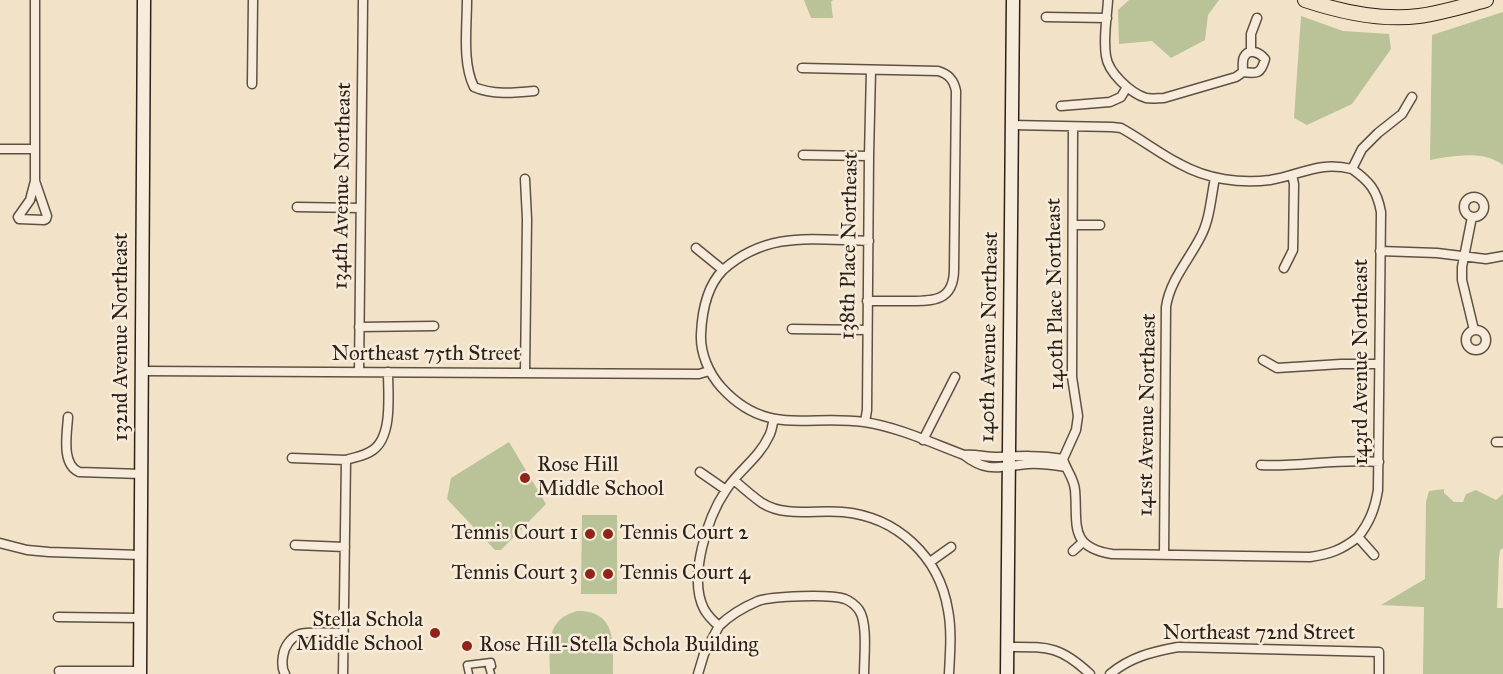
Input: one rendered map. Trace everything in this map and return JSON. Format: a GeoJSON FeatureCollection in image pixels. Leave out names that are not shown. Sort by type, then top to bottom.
{"type":"FeatureCollection","features":[{"type":"Feature","properties":{"kind":"main road","name":"132nd Avenue Northeast"},"geometry":{"type":"LineString","coordinates":[[140,673],[144,0]]}},
{"type":"Feature","properties":{"kind":"main road","name":"140th Avenue Northeast"},"geometry":{"type":"LineString","coordinates":[[1007,674],[1013,0]]}},
{"type":"Feature","properties":{"kind":"main road"},"geometry":{"type":"LineString","coordinates":[[1305,0],[1339,10],[1385,17],[1417,16],[1451,10],[1486,0]]}},
{"type":"Feature","properties":{"kind":"street"},"geometry":{"type":"LineString","coordinates":[[35,0],[35,181],[30,200],[18,217],[19,219],[46,219],[35,181]]}},
{"type":"Feature","properties":{"kind":"street"},"geometry":{"type":"LineString","coordinates":[[252,84],[253,0]]}},
{"type":"Feature","properties":{"kind":"street","name":"134th Avenue Northeast"},"geometry":{"type":"LineString","coordinates":[[359,372],[363,0]]}},
{"type":"Feature","properties":{"kind":"street"},"geometry":{"type":"LineString","coordinates":[[467,0],[467,59],[469,76],[474,87],[485,92],[534,91]]}},
{"type":"Feature","properties":{"kind":"street"},"geometry":{"type":"LineString","coordinates":[[1108,0],[1105,54],[1108,66],[1127,87],[1147,98],[1164,98],[1236,77],[1243,72],[1260,71],[1265,59],[1256,52],[1245,55],[1243,72]]}},
{"type":"Feature","properties":{"kind":"street"},"geometry":{"type":"LineString","coordinates":[[1046,17],[1107,18]]}},
{"type":"Feature","properties":{"kind":"street"},"geometry":{"type":"LineString","coordinates":[[1251,52],[1251,34],[1257,18]]}},
{"type":"Feature","properties":{"kind":"street"},"geometry":{"type":"LineString","coordinates":[[802,68],[938,71],[950,77],[954,82],[956,91],[954,279],[948,292],[937,300],[867,301]]}},
{"type":"Feature","properties":{"kind":"street","name":"138th Place Northeast"},"geometry":{"type":"LineString","coordinates":[[865,422],[871,70]]}},
{"type":"Feature","properties":{"kind":"street"},"geometry":{"type":"LineString","coordinates":[[1061,106],[1110,102],[1121,97],[1127,87]]}},
{"type":"Feature","properties":{"kind":"street"},"geometry":{"type":"LineString","coordinates":[[1012,125],[1121,128],[1197,172],[1215,178],[1270,180],[1323,166],[1352,169],[1362,149],[1402,114],[1412,97]]}},
{"type":"Feature","properties":{"kind":"street","name":"140th Place Northeast"},"geometry":{"type":"LineString","coordinates":[[1064,463],[1076,430],[1078,416],[1072,377],[1073,127]]}},
{"type":"Feature","properties":{"kind":"street"},"geometry":{"type":"LineString","coordinates":[[0,149],[34,149]]}},
{"type":"Feature","properties":{"kind":"street"},"geometry":{"type":"LineString","coordinates":[[803,155],[869,156]]}},
{"type":"Feature","properties":{"kind":"street","name":"143rd Avenue Northeast"},"geometry":{"type":"LineString","coordinates":[[1352,169],[1365,178],[1374,190],[1381,212],[1378,489],[1373,514],[1358,537]]}},
{"type":"Feature","properties":{"kind":"street"},"geometry":{"type":"LineString","coordinates":[[1284,268],[1293,250],[1294,184],[1292,175]]}},
{"type":"Feature","properties":{"kind":"street","name":"141st Avenue Northeast"},"geometry":{"type":"LineString","coordinates":[[1164,555],[1166,307],[1172,285],[1202,235],[1215,178]]}},
{"type":"Feature","properties":{"kind":"street"},"geometry":{"type":"LineString","coordinates":[[525,179],[527,219],[525,373]]}},
{"type":"Feature","properties":{"kind":"street"},"geometry":{"type":"LineString","coordinates":[[297,207],[360,208]]}},
{"type":"Feature","properties":{"kind":"street"},"geometry":{"type":"LineString","coordinates":[[1472,217],[1463,256],[1462,280],[1474,330]]}},
{"type":"Feature","properties":{"kind":"street"},"geometry":{"type":"LineString","coordinates":[[1072,225],[1100,225]]}},
{"type":"Feature","properties":{"kind":"street"},"geometry":{"type":"LineString","coordinates":[[869,241],[795,239],[778,241],[761,245],[732,262],[716,277],[704,307],[701,338],[709,371],[734,401],[747,409],[774,419],[865,422],[898,431],[964,455],[974,463],[985,466],[996,468],[1009,462],[1064,463],[1073,479],[1075,521],[1083,542],[1089,548],[1101,552],[1310,557],[1345,547],[1358,537],[1374,555]]}},
{"type":"Feature","properties":{"kind":"street"},"geometry":{"type":"LineString","coordinates":[[696,248],[723,270]]}},
{"type":"Feature","properties":{"kind":"street"},"geometry":{"type":"LineString","coordinates":[[1380,251],[1437,253],[1486,259],[1503,256]]}},
{"type":"Feature","properties":{"kind":"street"},"geometry":{"type":"LineString","coordinates":[[359,327],[434,326]]}},
{"type":"Feature","properties":{"kind":"street"},"geometry":{"type":"LineString","coordinates":[[792,329],[867,330]]}},
{"type":"Feature","properties":{"kind":"street"},"geometry":{"type":"LineString","coordinates":[[1263,360],[1277,368],[1379,364]]}},
{"type":"Feature","properties":{"kind":"street","name":"Northeast 75th Street"},"geometry":{"type":"LineString","coordinates":[[142,371],[699,374],[709,371]]}},
{"type":"Feature","properties":{"kind":"street"},"geometry":{"type":"LineString","coordinates":[[292,458],[346,460],[375,449],[385,431],[388,413],[388,372]]}},
{"type":"Feature","properties":{"kind":"street"},"geometry":{"type":"LineString","coordinates":[[924,441],[955,377]]}},
{"type":"Feature","properties":{"kind":"street"},"geometry":{"type":"LineString","coordinates":[[68,417],[67,452],[75,471],[141,474]]}},
{"type":"Feature","properties":{"kind":"street"},"geometry":{"type":"LineString","coordinates":[[719,626],[710,618],[700,599],[698,589],[702,543],[713,514],[726,490],[759,453],[770,435],[774,419]]}},
{"type":"Feature","properties":{"kind":"street"},"geometry":{"type":"LineString","coordinates":[[343,674],[346,460]]}},
{"type":"Feature","properties":{"kind":"street"},"geometry":{"type":"LineString","coordinates":[[1261,465],[1379,462]]}},
{"type":"Feature","properties":{"kind":"street"},"geometry":{"type":"LineString","coordinates":[[700,472],[726,490]]}},
{"type":"Feature","properties":{"kind":"street"},"geometry":{"type":"LineString","coordinates":[[734,480],[763,504],[778,510],[860,514],[878,520],[911,541],[930,562],[939,577],[945,595],[949,612],[949,674]]}},
{"type":"Feature","properties":{"kind":"street"},"geometry":{"type":"LineString","coordinates":[[1073,551],[1083,542]]}},
{"type":"Feature","properties":{"kind":"street"},"geometry":{"type":"LineString","coordinates":[[0,543],[27,550],[49,552],[140,555]]}},
{"type":"Feature","properties":{"kind":"street"},"geometry":{"type":"LineString","coordinates":[[295,545],[345,547]]}},
{"type":"Feature","properties":{"kind":"street"},"geometry":{"type":"LineString","coordinates":[[930,562],[951,547]]}},
{"type":"Feature","properties":{"kind":"street"},"geometry":{"type":"LineString","coordinates":[[698,674],[704,654],[719,626],[759,601],[781,596],[845,599],[859,610],[864,627],[864,674]]}},
{"type":"Feature","properties":{"kind":"street"},"geometry":{"type":"LineString","coordinates":[[58,617],[141,618]]}},
{"type":"Feature","properties":{"kind":"street"},"geometry":{"type":"LineString","coordinates":[[285,674],[282,671],[282,658],[291,640],[300,634],[343,633]]}},
{"type":"Feature","properties":{"kind":"street"},"geometry":{"type":"LineString","coordinates":[[1007,647],[1051,649],[1066,654],[1090,674]]}},
{"type":"Feature","properties":{"kind":"street","name":"Northeast 72nd Street"},"geometry":{"type":"LineString","coordinates":[[1110,674],[1136,657],[1178,647],[1379,652],[1379,674]]}},
{"type":"Feature","properties":{"kind":"street"},"geometry":{"type":"LineString","coordinates":[[469,674],[467,665],[491,662],[490,674]]}},
{"type":"Feature","properties":{"kind":"street"},"geometry":{"type":"LineString","coordinates":[[59,671],[140,673]]}},
{"type":"Feature","properties":{"kind":"green space"},"geometry":{"type":"Polygon","coordinates":[[[804,0],[833,0],[831,2],[833,18],[811,18],[804,0]]]}},
{"type":"Feature","properties":{"kind":"green space"},"geometry":{"type":"Polygon","coordinates":[[[1129,0],[1219,0],[1208,15],[1205,40],[1171,58],[1152,41],[1119,44],[1118,10],[1129,0]]]}},
{"type":"Feature","properties":{"kind":"green space"},"geometry":{"type":"Polygon","coordinates":[[[1503,12],[1503,165],[1495,160],[1477,156],[1430,160],[1432,35],[1503,12]]]}},
{"type":"Feature","properties":{"kind":"green space"},"geometry":{"type":"Polygon","coordinates":[[[1301,16],[1343,31],[1389,34],[1391,49],[1352,104],[1307,125],[1294,118],[1301,16]]]}},
{"type":"Feature","properties":{"kind":"green space"},"geometry":{"type":"Polygon","coordinates":[[[509,442],[546,504],[501,550],[495,550],[447,499],[451,478],[509,442]]]}},
{"type":"Feature","properties":{"kind":"green space"},"geometry":{"type":"Polygon","coordinates":[[[1444,489],[1444,493],[1454,502],[1463,502],[1466,494],[1476,490],[1496,500],[1503,494],[1503,548],[1500,550],[1499,557],[1497,608],[1503,608],[1503,674],[1423,674],[1424,607],[1381,605],[1425,579],[1426,502],[1429,491],[1444,489]]]}},
{"type":"Feature","properties":{"kind":"green space"},"geometry":{"type":"Polygon","coordinates":[[[582,515],[617,515],[617,594],[581,594],[582,515]]]}},
{"type":"Feature","properties":{"kind":"green space"},"geometry":{"type":"Polygon","coordinates":[[[577,611],[600,616],[606,623],[612,641],[613,674],[550,674],[550,645],[554,628],[566,615],[577,611]]]}},
{"type":"Feature","properties":{"kind":"place","name":"Rose Hill Middle School"},"geometry":{"type":"Point","coordinates":[525,478]}},
{"type":"Feature","properties":{"kind":"place","name":"Tennis Court 1"},"geometry":{"type":"Point","coordinates":[590,534]}},
{"type":"Feature","properties":{"kind":"place","name":"Tennis Court 2"},"geometry":{"type":"Point","coordinates":[608,534]}},
{"type":"Feature","properties":{"kind":"place","name":"Tennis Court 3"},"geometry":{"type":"Point","coordinates":[590,574]}},
{"type":"Feature","properties":{"kind":"place","name":"Tennis Court 4"},"geometry":{"type":"Point","coordinates":[608,574]}},
{"type":"Feature","properties":{"kind":"place","name":"Stella Schola Middle School"},"geometry":{"type":"Point","coordinates":[435,633]}},
{"type":"Feature","properties":{"kind":"place","name":"Rose Hill-Stella Schola Building"},"geometry":{"type":"Point","coordinates":[467,646]}}]}
